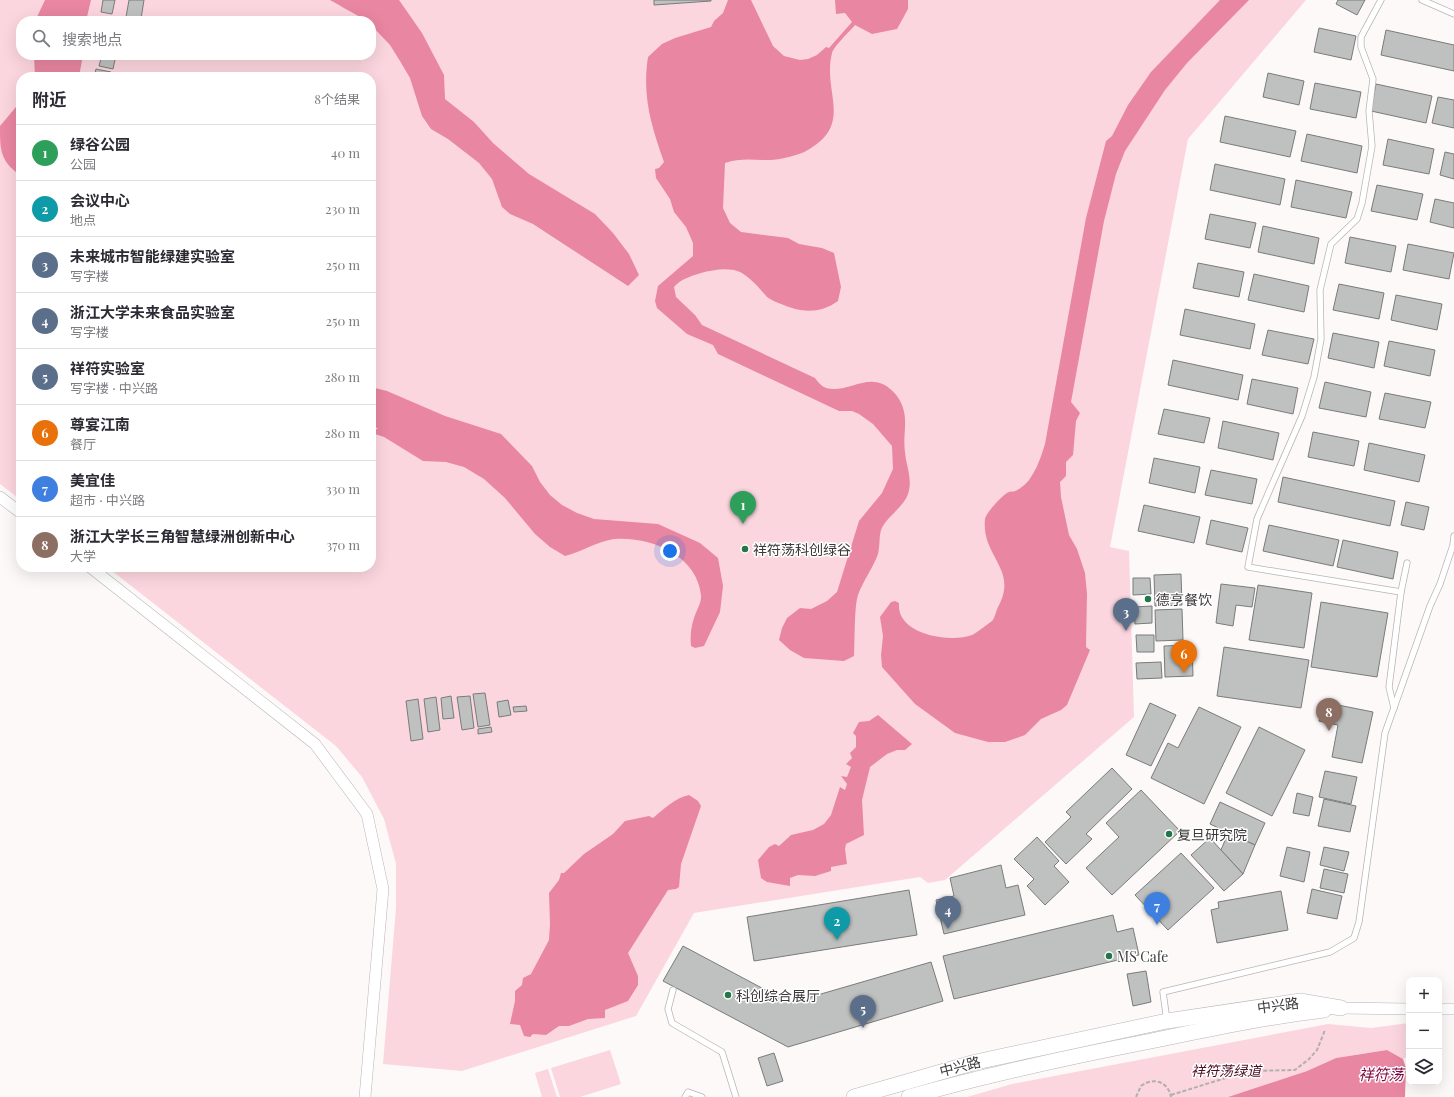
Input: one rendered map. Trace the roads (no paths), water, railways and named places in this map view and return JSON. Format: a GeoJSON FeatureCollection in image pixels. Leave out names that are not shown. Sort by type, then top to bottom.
{"type":"FeatureCollection","features":[{"type":"Feature","properties":{"kind":"main road","name":"中兴路"},"geometry":{"type":"LineString","coordinates":[[854,1097],[976,1062],[1167,1021],[1300,1001],[1341,1008]]}},
{"type":"Feature","properties":{"kind":"main road","name":"中兴路"},"geometry":{"type":"LineString","coordinates":[[909,1097],[982,1076],[1065,1058],[1252,1021],[1341,1008]]}},
{"type":"Feature","properties":{"kind":"street"},"geometry":{"type":"LineString","coordinates":[[0,497],[16,509]]}},
{"type":"Feature","properties":{"kind":"street"},"geometry":{"type":"LineString","coordinates":[[96,572],[315,744],[367,814],[382,889],[364,1097]]}},
{"type":"Feature","properties":{"kind":"street"},"geometry":{"type":"LineString","coordinates":[[1341,1008],[1406,1009]]}},
{"type":"Feature","properties":{"kind":"street"},"geometry":{"type":"LineString","coordinates":[[1442,1009],[1454,1009]]}},
{"type":"Feature","properties":{"kind":"lane"},"geometry":{"type":"LineString","coordinates":[[1381,0],[1361,37],[1361,47],[1373,80],[1370,111],[1372,146],[1362,203],[1357,219],[1331,244],[1320,290],[1321,339],[1314,377],[1302,416],[1257,519],[1248,567],[1401,592]]}},
{"type":"Feature","properties":{"kind":"lane"},"geometry":{"type":"LineString","coordinates":[[1422,0],[1454,14]]}},
{"type":"Feature","properties":{"kind":"lane"},"geometry":{"type":"LineString","coordinates":[[1167,1021],[1163,992],[1330,952],[1354,938],[1359,922],[1385,733],[1430,606],[1440,584],[1453,545],[1454,536]]}},
{"type":"Feature","properties":{"kind":"lane"},"geometry":{"type":"LineString","coordinates":[[1394,708],[1389,688],[1401,592],[1407,563]]}},
{"type":"Feature","properties":{"kind":"lane"},"geometry":{"type":"LineString","coordinates":[[673,990],[668,1009],[672,1023],[722,1052],[736,1097]]}},
{"type":"Feature","properties":{"kind":"lane"},"geometry":{"type":"LineString","coordinates":[[685,1097],[688,1092],[702,1097]]}},
{"type":"Feature","properties":{"kind":"water"},"geometry":{"type":"Polygon","coordinates":[[[45,0],[91,0],[87,16],[37,16],[45,0]]]}},
{"type":"Feature","properties":{"kind":"water"},"geometry":{"type":"Polygon","coordinates":[[[330,0],[399,0],[422,33],[444,75],[445,99],[474,122],[493,143],[529,174],[595,214],[613,233],[629,254],[639,275],[628,286],[533,224],[510,214],[502,207],[492,179],[479,163],[448,139],[431,129],[422,116],[410,78],[390,45],[376,30],[376,16],[358,15],[330,0]]]}},
{"type":"Feature","properties":{"kind":"water"},"geometry":{"type":"Polygon","coordinates":[[[728,0],[751,0],[773,46],[784,56],[800,60],[808,59],[817,55],[826,47],[829,48],[852,22],[845,13],[836,14],[835,0],[908,0],[908,9],[897,29],[872,34],[855,25],[833,50],[830,68],[834,107],[833,119],[829,130],[821,141],[806,151],[776,160],[741,160],[725,163],[723,208],[730,223],[741,232],[788,238],[799,244],[822,248],[834,253],[841,287],[838,301],[824,308],[810,311],[788,307],[767,297],[755,283],[740,272],[726,269],[697,274],[683,280],[674,287],[676,297],[695,315],[702,325],[815,378],[826,388],[844,388],[870,382],[879,383],[888,387],[897,396],[901,403],[905,417],[904,444],[910,478],[908,494],[906,499],[887,520],[881,530],[878,554],[858,595],[855,616],[854,656],[844,661],[804,658],[790,650],[779,640],[782,628],[787,618],[800,608],[811,609],[827,601],[837,592],[859,521],[882,493],[893,469],[892,446],[873,424],[859,414],[852,411],[839,411],[718,354],[713,345],[687,334],[657,308],[655,301],[658,286],[693,256],[693,243],[686,227],[674,212],[670,199],[656,178],[655,169],[659,168],[664,162],[655,135],[647,98],[646,71],[648,57],[662,44],[675,38],[711,27],[714,21],[723,13],[728,0]]]}},
{"type":"Feature","properties":{"kind":"water"},"geometry":{"type":"Polygon","coordinates":[[[1220,0],[1249,0],[1187,63],[1165,90],[1125,151],[1116,174],[1104,221],[1071,402],[1080,413],[1076,421],[1073,455],[1066,462],[1066,476],[1060,482],[1061,497],[1069,535],[1077,549],[1085,573],[1087,594],[1086,647],[1090,650],[1067,705],[1061,710],[1041,719],[1025,735],[1005,742],[988,742],[955,733],[915,704],[882,667],[881,655],[883,636],[880,617],[891,602],[895,601],[899,603],[900,614],[906,623],[915,629],[938,637],[951,638],[972,635],[994,618],[1003,594],[1004,583],[1002,572],[988,543],[985,532],[985,519],[991,508],[1006,493],[1019,489],[1032,476],[1037,467],[1045,444],[1086,218],[1106,141],[1112,136],[1128,105],[1151,72],[1220,0]]]}},
{"type":"Feature","properties":{"kind":"water"},"geometry":{"type":"Polygon","coordinates":[[[34,60],[82,60],[80,72],[35,72],[34,60]]]}},
{"type":"Feature","properties":{"kind":"water"},"geometry":{"type":"Polygon","coordinates":[[[16,107],[16,172],[5,160],[3,155],[0,142],[0,126],[16,107]]]}},
{"type":"Feature","properties":{"kind":"water"},"geometry":{"type":"Polygon","coordinates":[[[376,388],[387,391],[445,416],[501,434],[532,466],[540,482],[550,495],[562,505],[577,513],[594,519],[658,524],[700,543],[718,558],[723,586],[720,612],[704,646],[695,648],[691,646],[692,625],[701,598],[698,581],[691,569],[670,551],[642,541],[614,539],[565,556],[550,547],[535,534],[505,498],[484,479],[464,467],[446,462],[423,461],[384,437],[376,434],[376,430],[378,428],[376,428],[376,388]]]}},
{"type":"Feature","properties":{"kind":"water"},"geometry":{"type":"Polygon","coordinates":[[[878,715],[912,744],[905,750],[897,750],[887,754],[870,767],[862,800],[864,835],[846,844],[845,849],[847,864],[831,867],[831,871],[815,876],[798,875],[790,878],[790,886],[767,882],[761,878],[758,860],[769,847],[775,844],[779,846],[791,835],[813,830],[824,824],[831,815],[840,787],[845,790],[847,784],[841,776],[847,777],[851,767],[846,764],[852,758],[850,753],[856,747],[856,736],[853,733],[859,722],[869,721],[878,715]]]}},
{"type":"Feature","properties":{"kind":"water"},"geometry":{"type":"Polygon","coordinates":[[[689,795],[698,801],[701,806],[681,864],[679,887],[668,890],[628,953],[638,976],[638,985],[628,1001],[605,1010],[605,1018],[588,1019],[569,1026],[559,1026],[546,1035],[533,1034],[530,1037],[524,1036],[520,1025],[510,1024],[515,1001],[515,991],[522,985],[523,978],[531,974],[549,940],[549,893],[559,880],[561,873],[564,873],[584,854],[613,834],[625,821],[649,816],[653,818],[674,801],[689,795]]]}},
{"type":"Feature","properties":{"kind":"water","name":"祥符荡"},"geometry":{"type":"Polygon","coordinates":[[[1387,1050],[1403,1059],[1406,1068],[1405,1097],[1228,1097],[1307,1071],[1336,1058],[1387,1050]]]}},
{"type":"Feature","properties":{"kind":"place","name":"绿谷公园"},"geometry":{"type":"Point","coordinates":[743,524]}},
{"type":"Feature","properties":{"kind":"place","name":"祥符荡科创绿谷"},"geometry":{"type":"Point","coordinates":[745,549]}},
{"type":"Feature","properties":{"kind":"place","name":"德亨餐饮"},"geometry":{"type":"Point","coordinates":[1148,599]}},
{"type":"Feature","properties":{"kind":"place","name":"未来城市智能绿建实验室"},"geometry":{"type":"Point","coordinates":[1126,631]}},
{"type":"Feature","properties":{"kind":"place","name":"尊宴江南"},"geometry":{"type":"Point","coordinates":[1184,673]}},
{"type":"Feature","properties":{"kind":"place","name":"浙江大学长三角智慧绿洲创新中心"},"geometry":{"type":"Point","coordinates":[1329,731]}},
{"type":"Feature","properties":{"kind":"place","name":"复旦研究院"},"geometry":{"type":"Point","coordinates":[1169,834]}},
{"type":"Feature","properties":{"kind":"place","name":"美宜佳"},"geometry":{"type":"Point","coordinates":[1157,925]}},
{"type":"Feature","properties":{"kind":"place","name":"浙江大学未来食品实验室"},"geometry":{"type":"Point","coordinates":[948,929]}},
{"type":"Feature","properties":{"kind":"place","name":"会议中心"},"geometry":{"type":"Point","coordinates":[837,940]}},
{"type":"Feature","properties":{"kind":"place","name":"MS Cafe"},"geometry":{"type":"Point","coordinates":[1109,956]}},
{"type":"Feature","properties":{"kind":"place","name":"科创综合展厅"},"geometry":{"type":"Point","coordinates":[728,995]}},
{"type":"Feature","properties":{"kind":"place","name":"祥符实验室"},"geometry":{"type":"Point","coordinates":[863,1028]}},
{"type":"Feature","properties":{"kind":"park label","name":"祥符荡绿道"},"geometry":{"type":"Point","coordinates":[1226,1070]}}]}
